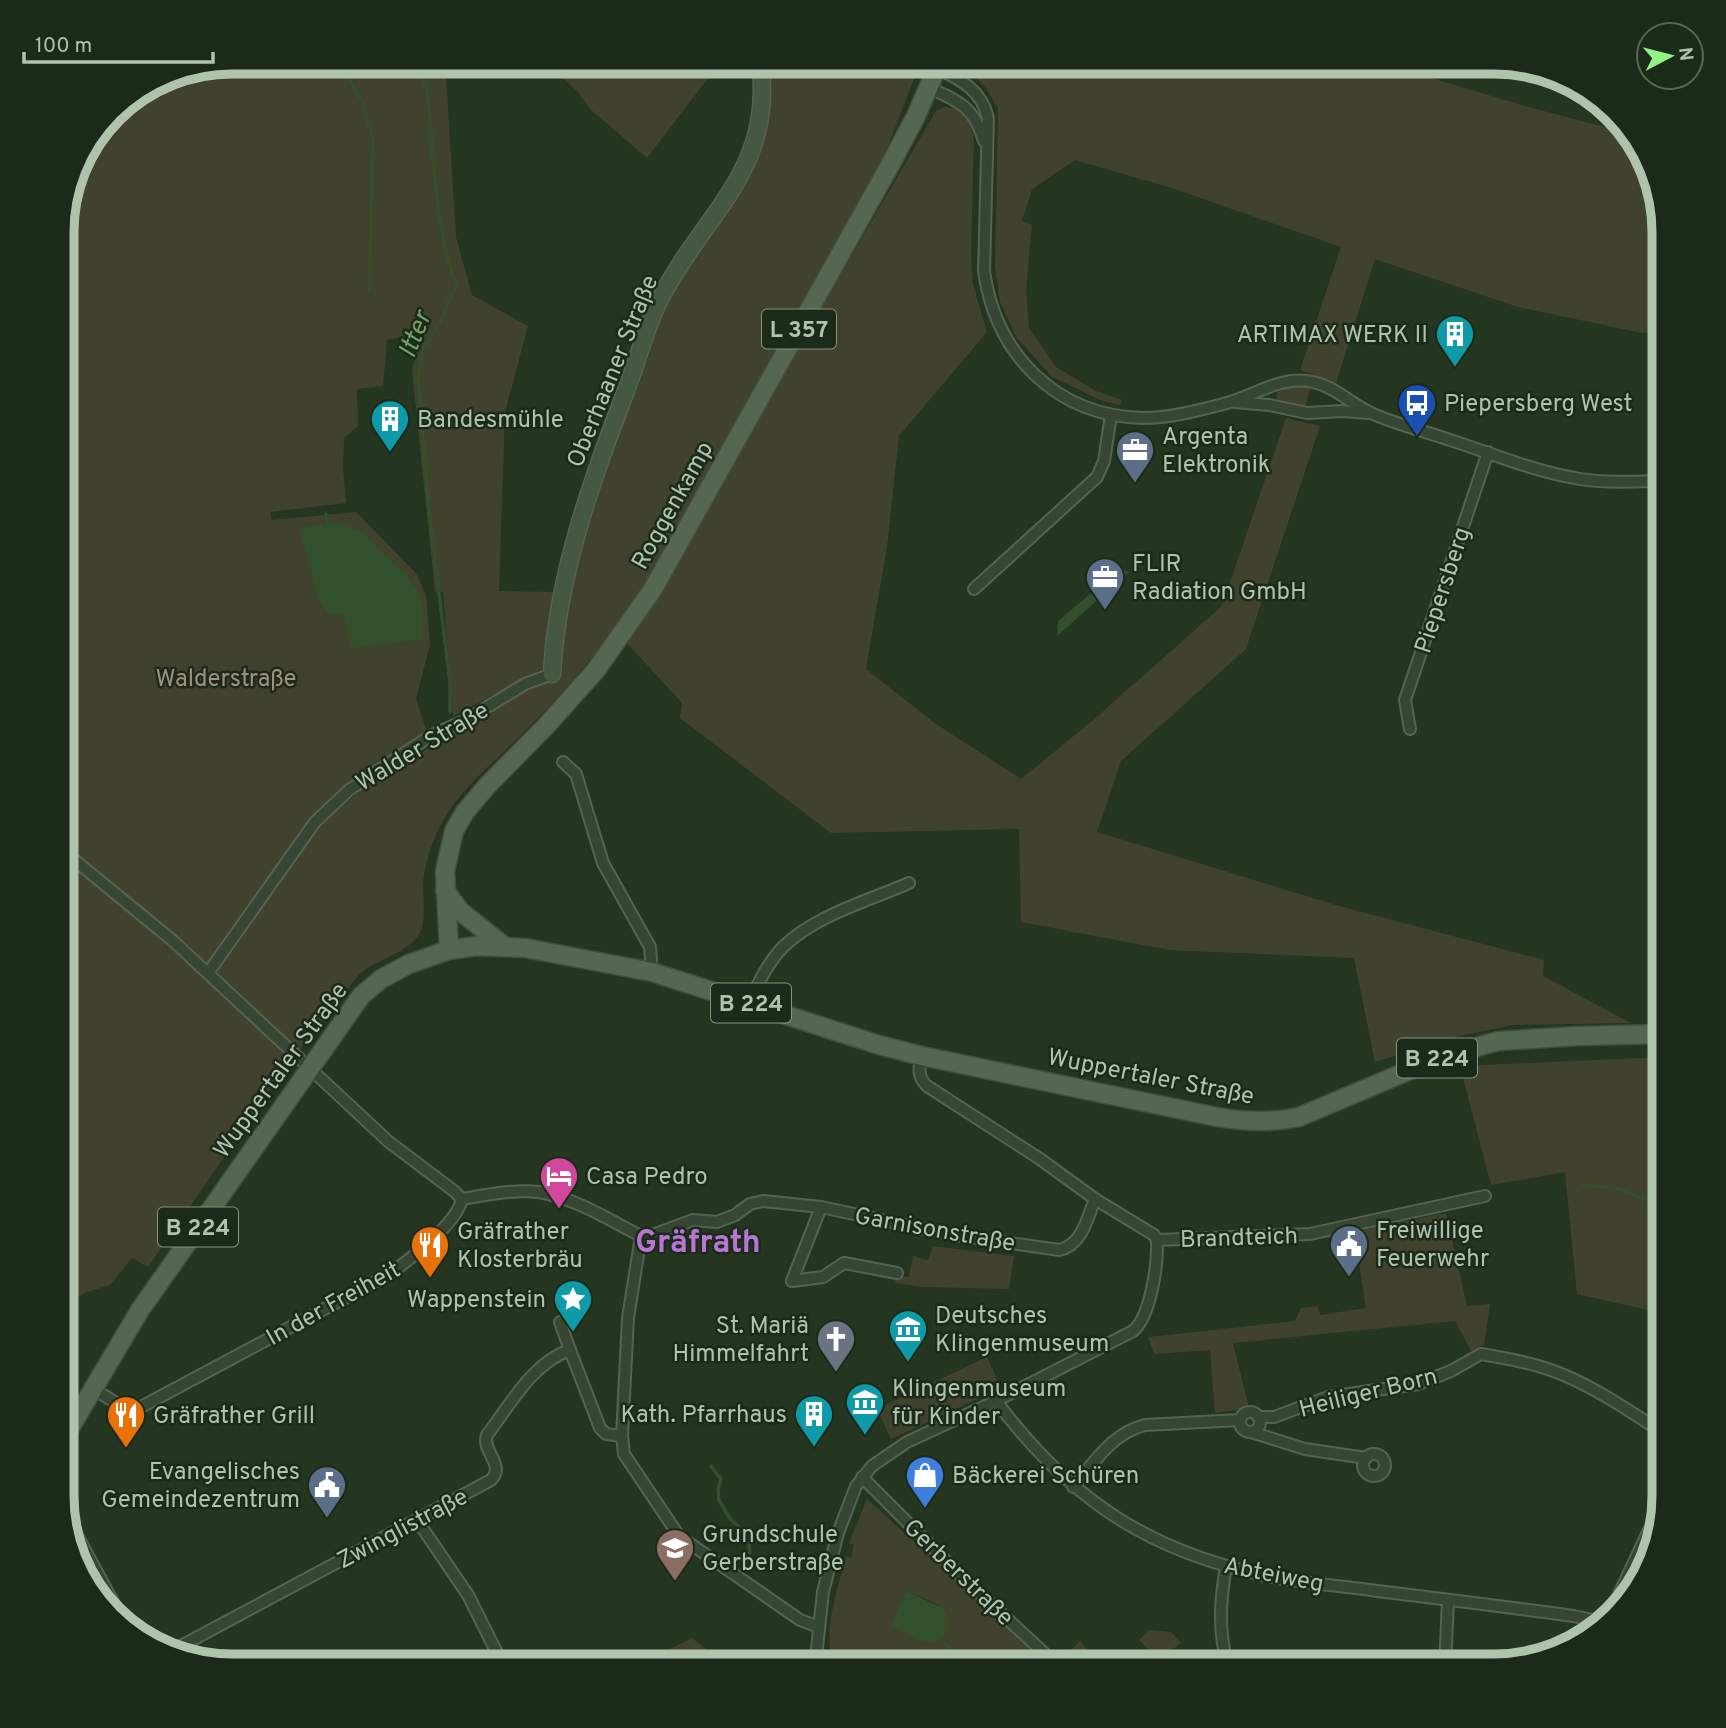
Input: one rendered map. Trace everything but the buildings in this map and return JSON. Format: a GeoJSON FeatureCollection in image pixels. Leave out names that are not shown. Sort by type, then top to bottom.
{"type":"FeatureCollection","features":[{"type":"Feature","properties":{"kind":"main road","name":"Roggenkamp"},"geometry":{"type":"LineString","coordinates":[[449,950],[444,890],[448,850],[454,831],[465,812],[596,670],[653,589],[883,178],[935,74]]}},
{"type":"Feature","properties":{"kind":"main road"},"geometry":{"type":"LineString","coordinates":[[444,890],[460,911],[504,946]]}},
{"type":"Feature","properties":{"kind":"main road","name":"Wuppertaler Straße"},"geometry":{"type":"LineString","coordinates":[[74,1420],[140,1310],[361,996],[381,979],[409,964],[449,950],[504,946],[652,972],[879,1045],[922,1056],[1250,1122],[1277,1122],[1299,1117],[1441,1057],[1497,1041],[1652,1034]]}},
{"type":"Feature","properties":{"kind":"street","name":"Oberhaaner Straße"},"geometry":{"type":"LineString","coordinates":[[552,674],[560,610],[588,495],[660,300],[751,157],[764,93],[762,74]]}},
{"type":"Feature","properties":{"kind":"street"},"geometry":{"type":"LineString","coordinates":[[950,74],[978,94],[985,105],[988,118],[984,271],[987,292],[998,325],[1022,362],[1041,380],[1076,403],[1111,415],[1163,417],[1230,402],[1287,381],[1302,380],[1327,386],[1371,413],[1576,479],[1652,481]]}},
{"type":"Feature","properties":{"kind":"street"},"geometry":{"type":"LineString","coordinates":[[929,88],[960,100],[970,111],[981,131],[987,150]]}},
{"type":"Feature","properties":{"kind":"street"},"geometry":{"type":"LineString","coordinates":[[1230,402],[1269,405],[1307,413],[1371,413]]}},
{"type":"Feature","properties":{"kind":"street"},"geometry":{"type":"LineString","coordinates":[[974,589],[1097,477],[1104,461],[1111,415]]}},
{"type":"Feature","properties":{"kind":"street","name":"Piepersberg"},"geometry":{"type":"LineString","coordinates":[[1410,729],[1405,700],[1488,452]]}},
{"type":"Feature","properties":{"kind":"street","name":"Walder Straße"},"geometry":{"type":"LineString","coordinates":[[208,973],[315,822],[349,790],[432,735],[466,720],[525,684],[552,674]]}},
{"type":"Feature","properties":{"kind":"street"},"geometry":{"type":"LineString","coordinates":[[563,762],[576,774],[603,863],[650,947],[652,972]]}},
{"type":"Feature","properties":{"kind":"street"},"geometry":{"type":"LineString","coordinates":[[74,859],[123,898],[208,973],[389,1142],[462,1199],[540,1192],[582,1207],[640,1236],[628,1318],[621,1436],[624,1454],[679,1536],[800,1620],[818,1627]]}},
{"type":"Feature","properties":{"kind":"street"},"geometry":{"type":"LineString","coordinates":[[749,1003],[775,956],[800,934],[834,915],[909,883]]}},
{"type":"Feature","properties":{"kind":"street"},"geometry":{"type":"LineString","coordinates":[[817,1654],[818,1627],[825,1583],[838,1533],[849,1502],[862,1477],[900,1446],[996,1401],[1137,1327],[1146,1310],[1157,1240],[1154,1235],[1095,1199],[1040,1159],[927,1086],[920,1077],[922,1056]]}},
{"type":"Feature","properties":{"kind":"street","name":"Brandteich"},"geometry":{"type":"LineString","coordinates":[[1157,1240],[1310,1234],[1485,1196]]}},
{"type":"Feature","properties":{"kind":"street","name":"In der Freiheit"},"geometry":{"type":"LineString","coordinates":[[92,1388],[124,1408],[141,1407],[386,1276],[421,1250],[457,1211],[462,1199]]}},
{"type":"Feature","properties":{"kind":"street","name":"Garnisonstraße"},"geometry":{"type":"LineString","coordinates":[[640,1236],[654,1234],[692,1220],[717,1222],[763,1201],[821,1207],[948,1234],[1059,1250],[1069,1247],[1078,1238],[1095,1199]]}},
{"type":"Feature","properties":{"kind":"street"},"geometry":{"type":"LineString","coordinates":[[821,1207],[792,1281],[823,1276],[844,1263],[897,1273]]}},
{"type":"Feature","properties":{"kind":"street"},"geometry":{"type":"LineString","coordinates":[[560,1322],[568,1351],[600,1428],[606,1433],[621,1436]]}},
{"type":"Feature","properties":{"kind":"street","name":"Zwinglistraße"},"geometry":{"type":"LineString","coordinates":[[181,1646],[495,1477],[495,1461],[485,1439],[544,1364],[568,1351]]}},
{"type":"Feature","properties":{"kind":"street","name":"Heiliger Born"},"geometry":{"type":"LineString","coordinates":[[1073,1487],[1110,1443],[1131,1429],[1145,1424],[1240,1420],[1244,1414],[1250,1412],[1258,1417],[1274,1417],[1328,1397],[1418,1384],[1451,1371],[1481,1354],[1514,1360],[1564,1375],[1594,1389],[1652,1426]]}},
{"type":"Feature","properties":{"kind":"street","name":"Abteiweg"},"geometry":{"type":"LineString","coordinates":[[996,1401],[1035,1450],[1073,1487],[1102,1509],[1177,1549],[1226,1566],[1278,1578],[1592,1620]]}},
{"type":"Feature","properties":{"kind":"street"},"geometry":{"type":"LineString","coordinates":[[1240,1420],[1242,1429],[1251,1432],[1259,1427],[1258,1417]]}},
{"type":"Feature","properties":{"kind":"street","name":"Heiliger Born"},"geometry":{"type":"LineString","coordinates":[[1251,1432],[1305,1449],[1366,1458]]}},
{"type":"Feature","properties":{"kind":"street","name":"Gerberstraße"},"geometry":{"type":"LineString","coordinates":[[862,1477],[962,1577],[1045,1654]]}},
{"type":"Feature","properties":{"kind":"street"},"geometry":{"type":"LineString","coordinates":[[417,1520],[468,1595],[498,1654]]}},
{"type":"Feature","properties":{"kind":"street"},"geometry":{"type":"LineString","coordinates":[[1622,1589],[1647,1535]]}},
{"type":"Feature","properties":{"kind":"street"},"geometry":{"type":"LineString","coordinates":[[81,1542],[112,1600]]}},
{"type":"Feature","properties":{"kind":"street"},"geometry":{"type":"LineString","coordinates":[[1225,1654],[1220,1614],[1226,1566]]}},
{"type":"Feature","properties":{"kind":"street"},"geometry":{"type":"LineString","coordinates":[[1445,1654],[1448,1600]]}},
{"type":"Feature","properties":{"kind":"green space","name":"Walderstraße"},"geometry":{"type":"Polygon","coordinates":[[[221,74],[446,74],[456,237],[472,295],[528,326],[505,412],[499,591],[559,592],[543,669],[453,716],[443,592],[435,592],[412,370],[421,333],[387,340],[383,386],[357,389],[358,426],[344,438],[346,503],[270,512],[272,520],[356,512],[416,573],[426,595],[430,644],[416,699],[429,738],[364,776],[318,825],[365,787],[540,681],[557,658],[585,534],[663,304],[742,186],[760,154],[768,123],[767,74],[916,74],[872,187],[635,603],[572,681],[471,784],[443,821],[426,865],[423,881],[423,924],[418,936],[405,948],[360,973],[292,1059],[148,1267],[132,1258],[110,1285],[74,1300],[74,221],[82,181],[100,144],[120,120],[144,100],[171,86],[201,77],[221,74]]]}},
{"type":"Feature","properties":{"kind":"green space"},"geometry":{"type":"Polygon","coordinates":[[[559,74],[711,74],[647,158],[590,109],[578,92],[559,74]]]}},
{"type":"Feature","properties":{"kind":"green space"},"geometry":{"type":"Polygon","coordinates":[[[972,74],[1418,74],[1615,130],[1636,162],[1651,211],[1652,333],[1518,307],[1375,259],[1336,383],[1300,370],[1341,247],[1172,188],[1075,160],[1032,189],[1022,221],[1032,225],[1026,290],[1029,328],[1056,367],[1096,391],[1122,400],[1120,405],[1100,400],[1051,376],[1017,338],[1000,302],[995,267],[998,109],[986,88],[972,74]]]}},
{"type":"Feature","properties":{"kind":"green space"},"geometry":{"type":"Polygon","coordinates":[[[945,107],[956,109],[964,116],[974,136],[971,256],[973,284],[987,332],[899,436],[887,547],[866,669],[936,724],[1021,779],[1092,721],[1222,606],[1286,418],[1320,426],[1246,649],[1121,761],[1097,832],[1339,906],[1544,960],[1543,976],[1631,1023],[1513,1025],[1456,1037],[1375,1062],[1354,958],[1169,950],[1021,922],[1019,829],[831,833],[680,718],[682,703],[626,642],[936,111],[945,107]]]}},
{"type":"Feature","properties":{"kind":"green space"},"geometry":{"type":"Polygon","coordinates":[[[1288,385],[1310,387],[1305,409],[1285,405],[1276,398],[1278,389],[1288,385]]]}},
{"type":"Feature","properties":{"kind":"green space"},"geometry":{"type":"Polygon","coordinates":[[[1652,1058],[1652,1311],[1577,1294],[1565,1172],[1491,1185],[1460,1066],[1652,1058]]]}},
{"type":"Feature","properties":{"kind":"green space"},"geometry":{"type":"Polygon","coordinates":[[[1446,1213],[1467,1306],[1490,1304],[1484,1345],[1471,1351],[1455,1321],[1233,1343],[1249,1408],[1215,1413],[1210,1350],[1154,1354],[1148,1337],[1295,1321],[1301,1308],[1318,1306],[1320,1315],[1366,1308],[1354,1231],[1446,1213]]]}},
{"type":"Feature","properties":{"kind":"green space"},"geometry":{"type":"Polygon","coordinates":[[[933,1246],[1014,1256],[1009,1289],[923,1287],[895,1283],[897,1275],[909,1277],[913,1256],[928,1260],[933,1246]]]}},
{"type":"Feature","properties":{"kind":"green space"},"geometry":{"type":"Polygon","coordinates":[[[987,1357],[1001,1388],[891,1439],[877,1409],[987,1357]]]}},
{"type":"Feature","properties":{"kind":"green space"},"geometry":{"type":"Polygon","coordinates":[[[867,1499],[1039,1654],[830,1654],[830,1626],[835,1597],[846,1556],[851,1558],[854,1545],[849,1543],[867,1499]],[[906,1591],[928,1643],[939,1605],[906,1591]]]}},
{"type":"Feature","properties":{"kind":"green space"},"geometry":{"type":"Polygon","coordinates":[[[1149,1630],[1171,1632],[1181,1643],[1166,1654],[1152,1654],[1139,1640],[1149,1630]]]}},
{"type":"Feature","properties":{"kind":"green space"},"geometry":{"type":"Polygon","coordinates":[[[692,1638],[712,1654],[685,1653],[660,1654],[692,1638]]]}},
{"type":"Feature","properties":{"kind":"green space"},"geometry":{"type":"Polygon","coordinates":[[[1080,1641],[1091,1654],[1068,1654],[1080,1641]]]}},
{"type":"Feature","properties":{"kind":"shaded area"},"geometry":{"type":"Polygon","coordinates":[[[337,523],[362,532],[407,576],[422,607],[423,639],[352,648],[344,615],[328,615],[319,600],[302,537],[301,527],[337,523]]]}},
{"type":"Feature","properties":{"kind":"shaded area"},"geometry":{"type":"Polygon","coordinates":[[[1120,569],[1129,572],[1057,636],[1058,621],[1120,569]]]}},
{"type":"Feature","properties":{"kind":"shaded area"},"geometry":{"type":"Polygon","coordinates":[[[906,1591],[943,1608],[948,1626],[944,1637],[934,1642],[926,1642],[891,1625],[906,1591]]]}},
{"type":"Feature","properties":{"kind":"waterway"},"geometry":{"type":"LineString","coordinates":[[346,74],[364,105],[373,140],[369,291]]}},
{"type":"Feature","properties":{"kind":"waterway","name":"Itter"},"geometry":{"type":"LineString","coordinates":[[422,74],[428,103],[440,218],[457,287],[424,349],[418,376],[429,511],[450,683],[450,712]]}},
{"type":"Feature","properties":{"kind":"waterway"},"geometry":{"type":"LineString","coordinates":[[326,514],[328,527]]}},
{"type":"Feature","properties":{"kind":"waterway","name":"Itter"},"geometry":{"type":"LineString","coordinates":[[1583,1185],[1620,1189],[1652,1203]]}},
{"type":"Feature","properties":{"kind":"waterway"},"geometry":{"type":"LineString","coordinates":[[711,1466],[721,1479],[719,1500],[730,1519],[745,1532],[749,1541],[750,1562]]}},
{"type":"Feature","properties":{"kind":"waterway"},"geometry":{"type":"LineString","coordinates":[[945,1643],[955,1654]]}},
{"type":"Feature","properties":{"kind":"place","name":"ARTIMAX WERK II"},"geometry":{"type":"Point","coordinates":[1455,368]}},
{"type":"Feature","properties":{"kind":"place","name":"Piepersberg West"},"geometry":{"type":"Point","coordinates":[1417,437]}},
{"type":"Feature","properties":{"kind":"place","name":"Bandesmühle"},"geometry":{"type":"Point","coordinates":[390,453]}},
{"type":"Feature","properties":{"kind":"place","name":"Argenta Elektronik"},"geometry":{"type":"Point","coordinates":[1135,484]}},
{"type":"Feature","properties":{"kind":"place","name":"FLIR Radiation GmbH"},"geometry":{"type":"Point","coordinates":[1105,611]}},
{"type":"Feature","properties":{"kind":"place","name":"Casa Pedro"},"geometry":{"type":"Point","coordinates":[559,1210]}},
{"type":"Feature","properties":{"kind":"place","name":"Freiwillige Feuerwehr"},"geometry":{"type":"Point","coordinates":[1349,1278]}},
{"type":"Feature","properties":{"kind":"place","name":"Gräfrather Klosterbräu"},"geometry":{"type":"Point","coordinates":[430,1279]}},
{"type":"Feature","properties":{"kind":"place","name":"Wappenstein"},"geometry":{"type":"Point","coordinates":[573,1333]}},
{"type":"Feature","properties":{"kind":"place","name":"Deutsches Klingenmuseum"},"geometry":{"type":"Point","coordinates":[908,1363]}},
{"type":"Feature","properties":{"kind":"place","name":"St. Mariä Himmelfahrt"},"geometry":{"type":"Point","coordinates":[836,1373]}},
{"type":"Feature","properties":{"kind":"place","name":"Klingenmuseum für Kinder"},"geometry":{"type":"Point","coordinates":[865,1436]}},
{"type":"Feature","properties":{"kind":"place","name":"Kath. Pfarrhaus"},"geometry":{"type":"Point","coordinates":[814,1448]}},
{"type":"Feature","properties":{"kind":"place","name":"Gräfrather Grill"},"geometry":{"type":"Point","coordinates":[126,1449]}},
{"type":"Feature","properties":{"kind":"place","name":"Bäckerei Schüren"},"geometry":{"type":"Point","coordinates":[925,1509]}},
{"type":"Feature","properties":{"kind":"place","name":"Evangelisches Gemeindezentrum"},"geometry":{"type":"Point","coordinates":[327,1519]}},
{"type":"Feature","properties":{"kind":"place","name":"Grundschule Gerberstraße"},"geometry":{"type":"Point","coordinates":[675,1582]}},
{"type":"Feature","properties":{"kind":"district","name":"Gräfrath"},"geometry":{"type":"Point","coordinates":[698,1241]}}]}
